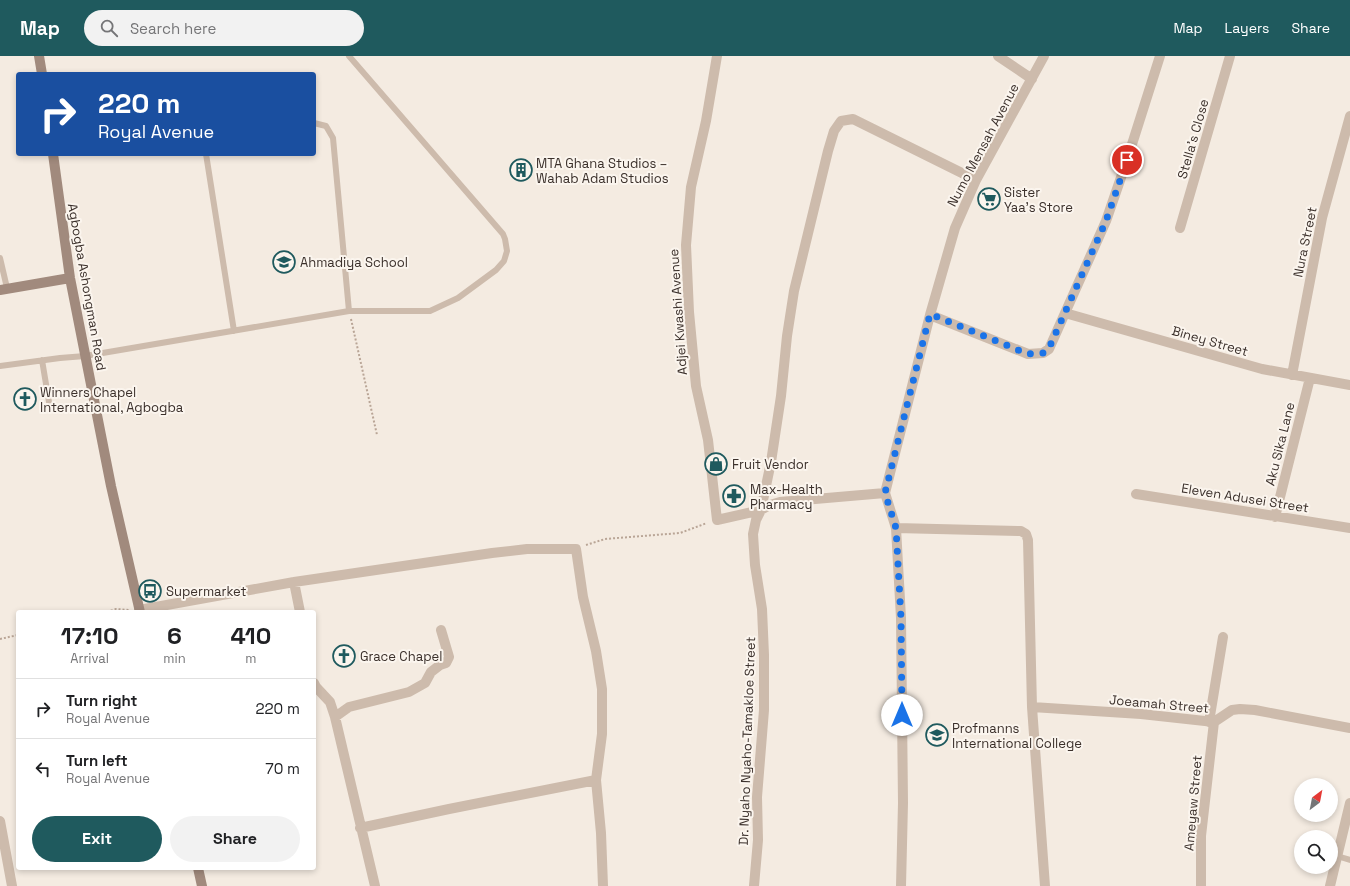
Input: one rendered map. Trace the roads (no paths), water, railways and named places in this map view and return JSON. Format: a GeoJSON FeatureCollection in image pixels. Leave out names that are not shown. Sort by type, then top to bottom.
{"type":"FeatureCollection","features":[{"type":"Feature","properties":{"kind":"street"},"geometry":{"type":"LineString","coordinates":[[39,56],[42,72]]}},
{"type":"Feature","properties":{"kind":"street","name":"Adjei Kwashi Avenue"},"geometry":{"type":"LineString","coordinates":[[717,56],[706,121],[691,187],[686,245],[689,312],[696,386],[708,440],[717,520],[761,510]]}},
{"type":"Feature","properties":{"kind":"street"},"geometry":{"type":"LineString","coordinates":[[998,56],[1032,79]]}},
{"type":"Feature","properties":{"kind":"street","name":"Numo Mensah Avenue"},"geometry":{"type":"LineString","coordinates":[[885,493],[930,314],[955,228],[976,180],[1044,56]]}},
{"type":"Feature","properties":{"kind":"street"},"geometry":{"type":"LineString","coordinates":[[930,314],[1028,354],[1043,353],[1049,348],[1106,221],[1160,56]]}},
{"type":"Feature","properties":{"kind":"street","name":"Stella's Close"},"geometry":{"type":"LineString","coordinates":[[1180,228],[1230,56]]}},
{"type":"Feature","properties":{"kind":"street","name":"Nura Street"},"geometry":{"type":"LineString","coordinates":[[1292,375],[1322,218],[1350,116]]}},
{"type":"Feature","properties":{"kind":"street","name":"Dr. Nyaho Nyaho-Tamakloe Street"},"geometry":{"type":"LineString","coordinates":[[754,886],[758,840],[757,797],[764,710],[764,655],[762,609],[755,566],[753,534],[756,520],[761,510],[771,462],[794,291],[834,131],[841,121],[853,119],[976,180]]}},
{"type":"Feature","properties":{"kind":"street","name":"Agbogba Ashongman Road"},"geometry":{"type":"LineString","coordinates":[[55,156],[70,278],[111,486],[139,610]]}},
{"type":"Feature","properties":{"kind":"street"},"geometry":{"type":"LineString","coordinates":[[3,289],[70,278]]}},
{"type":"Feature","properties":{"kind":"street","name":"Biney Street"},"geometry":{"type":"LineString","coordinates":[[1065,313],[1262,369],[1350,385]]}},
{"type":"Feature","properties":{"kind":"street","name":"Aku Sika Lane"},"geometry":{"type":"LineString","coordinates":[[1275,517],[1310,378]]}},
{"type":"Feature","properties":{"kind":"street"},"geometry":{"type":"LineString","coordinates":[[761,510],[780,502],[885,493],[896,528],[901,618],[903,803],[901,886]]}},
{"type":"Feature","properties":{"kind":"street","name":"Eleven Adusei Street"},"geometry":{"type":"LineString","coordinates":[[1136,494],[1350,528]]}},
{"type":"Feature","properties":{"kind":"street"},"geometry":{"type":"LineString","coordinates":[[896,528],[1021,531],[1026,534],[1028,540],[1032,707],[1045,886]]}},
{"type":"Feature","properties":{"kind":"street"},"geometry":{"type":"LineString","coordinates":[[144,610],[294,582],[528,549],[576,549],[583,597],[596,651],[602,689],[602,734],[596,780],[601,834],[603,886]]}},
{"type":"Feature","properties":{"kind":"street"},"geometry":{"type":"LineString","coordinates":[[294,582],[300,610]]}},
{"type":"Feature","properties":{"kind":"street"},"geometry":{"type":"LineString","coordinates":[[335,717],[349,707],[409,692],[425,683],[431,672],[440,665],[446,663],[449,657],[441,630]]}},
{"type":"Feature","properties":{"kind":"street","name":"Ameyaw Street"},"geometry":{"type":"LineString","coordinates":[[1201,886],[1201,836],[1212,722],[1223,637]]}},
{"type":"Feature","properties":{"kind":"street"},"geometry":{"type":"LineString","coordinates":[[316,687],[330,702],[335,717],[374,886]]}},
{"type":"Feature","properties":{"kind":"street","name":"Joeamah Street"},"geometry":{"type":"LineString","coordinates":[[1032,707],[1141,714],[1212,722],[1232,710],[1240,709],[1255,710],[1350,728]]}},
{"type":"Feature","properties":{"kind":"street"},"geometry":{"type":"LineString","coordinates":[[360,828],[596,780]]}},
{"type":"Feature","properties":{"kind":"street"},"geometry":{"type":"LineString","coordinates":[[1338,852],[1350,803]]}},
{"type":"Feature","properties":{"kind":"street"},"geometry":{"type":"LineString","coordinates":[[0,821],[12,886]]}},
{"type":"Feature","properties":{"kind":"street"},"geometry":{"type":"LineString","coordinates":[[198,870],[202,886]]}},
{"type":"Feature","properties":{"kind":"street"},"geometry":{"type":"LineString","coordinates":[[1330,886],[1333,874]]}},
{"type":"Feature","properties":{"kind":"lane"},"geometry":{"type":"LineString","coordinates":[[0,366],[85,356],[349,311],[430,311],[458,298],[496,270],[504,261],[507,251],[506,239],[503,234],[349,56]]}},
{"type":"Feature","properties":{"kind":"lane"},"geometry":{"type":"LineString","coordinates":[[316,124],[326,126],[333,138],[349,311]]}},
{"type":"Feature","properties":{"kind":"lane"},"geometry":{"type":"LineString","coordinates":[[206,156],[234,331]]}},
{"type":"Feature","properties":{"kind":"lane"},"geometry":{"type":"LineString","coordinates":[[0,258],[3,289]]}},
{"type":"Feature","properties":{"kind":"lane"},"geometry":{"type":"LineString","coordinates":[[42,360],[49,402]]}},
{"type":"Feature","properties":{"kind":"lane"},"geometry":{"type":"LineString","coordinates":[[1338,856],[1350,860]]}},
{"type":"Feature","properties":{"kind":"place","name":"MTA Ghana Studios – Wahab Adam Studios"},"geometry":{"type":"Point","coordinates":[521,170]}},
{"type":"Feature","properties":{"kind":"place","name":"Sister Yaa's Store"},"geometry":{"type":"Point","coordinates":[989,199]}},
{"type":"Feature","properties":{"kind":"place","name":"Ahmadiya School"},"geometry":{"type":"Point","coordinates":[284,262]}},
{"type":"Feature","properties":{"kind":"place","name":"Winners Chapel International, Agbogba"},"geometry":{"type":"Point","coordinates":[25,399]}},
{"type":"Feature","properties":{"kind":"place","name":"Fruit Vendor"},"geometry":{"type":"Point","coordinates":[716,464]}},
{"type":"Feature","properties":{"kind":"place","name":"Max-Health Pharmacy"},"geometry":{"type":"Point","coordinates":[734,496]}},
{"type":"Feature","properties":{"kind":"place","name":"Supermarket"},"geometry":{"type":"Point","coordinates":[150,591]}},
{"type":"Feature","properties":{"kind":"place","name":"Grace Chapel"},"geometry":{"type":"Point","coordinates":[344,656]}},
{"type":"Feature","properties":{"kind":"place","name":"Profmanns International College"},"geometry":{"type":"Point","coordinates":[937,735]}}]}
